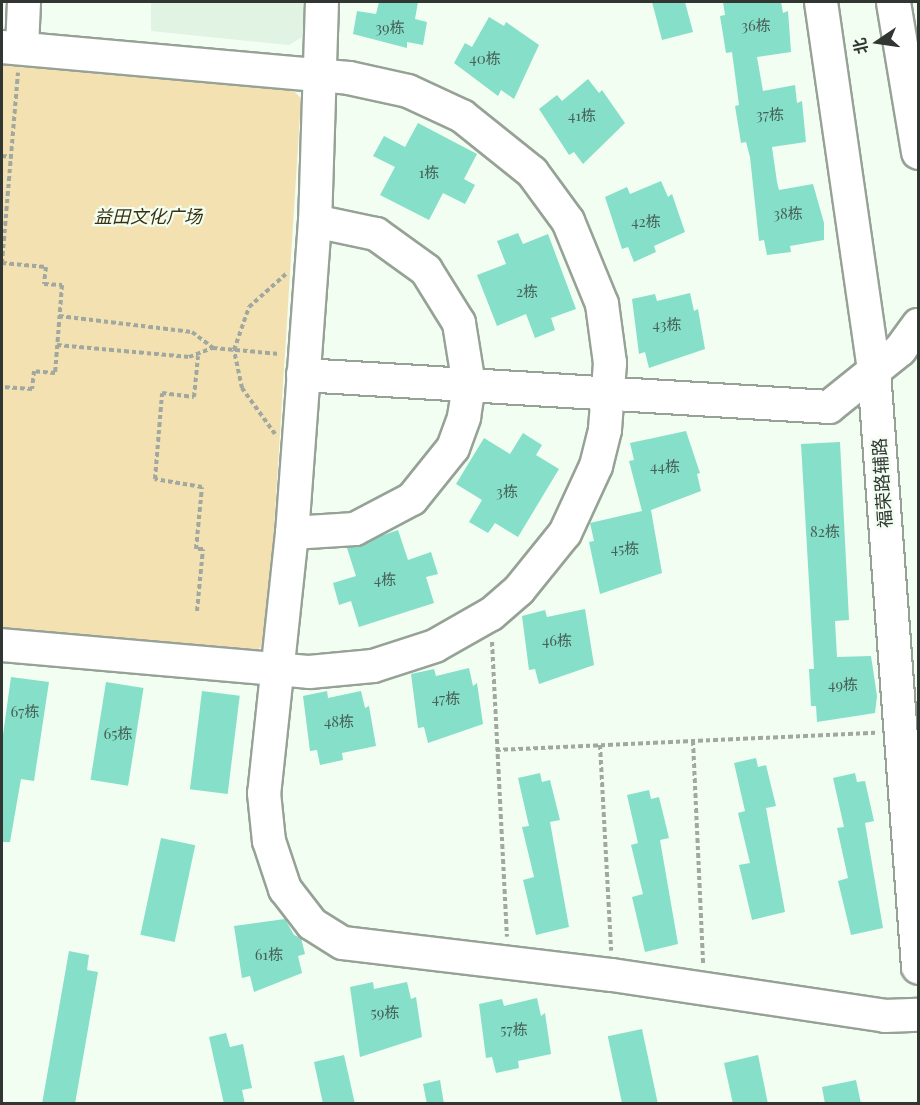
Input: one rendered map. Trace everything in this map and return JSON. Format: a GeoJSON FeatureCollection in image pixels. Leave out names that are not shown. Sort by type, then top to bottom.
{"type":"FeatureCollection","features":[{"type":"Feature","properties":{"kind":"main road"},"geometry":{"type":"LineString","coordinates":[[893,2],[918,152]]}},
{"type":"Feature","properties":{"kind":"main road"},"geometry":{"type":"LineString","coordinates":[[917,2],[918,13]]}},
{"type":"Feature","properties":{"kind":"street"},"geometry":{"type":"LineString","coordinates":[[2,645],[309,672],[374,666],[435,646],[491,614],[544,563],[583,500],[597,466],[610,393],[608,333],[594,275],[568,221],[532,172],[488,132],[436,103],[379,83],[15,48],[24,2]]}},
{"type":"Feature","properties":{"kind":"street"},"geometry":{"type":"LineString","coordinates":[[322,2],[315,220],[292,533],[277,669],[266,819],[275,864],[298,908],[326,936],[343,943],[612,975],[885,1016],[918,1015]]}},
{"type":"Feature","properties":{"kind":"street","name":"福荣路辅路"},"geometry":{"type":"LineString","coordinates":[[821,2],[874,372],[918,967]]}},
{"type":"Feature","properties":{"kind":"street"},"geometry":{"type":"LineString","coordinates":[[292,533],[355,529],[412,499],[453,448],[464,417],[469,385],[459,323],[426,270],[375,234],[315,220]]}},
{"type":"Feature","properties":{"kind":"street"},"geometry":{"type":"LineString","coordinates":[[304,366],[469,385],[829,407],[874,372],[918,325]]}},
{"type":"Feature","properties":{"kind":"path"},"geometry":{"type":"LineString","coordinates":[[2,387],[32,389],[34,371],[54,373],[62,285],[44,284],[46,267],[2,263],[12,156],[15,48]]}},
{"type":"Feature","properties":{"kind":"path"},"geometry":{"type":"LineString","coordinates":[[2,156],[12,156]]}},
{"type":"Feature","properties":{"kind":"path"},"geometry":{"type":"LineString","coordinates":[[289,264],[289,272],[249,307],[234,350],[250,405],[275,434],[298,442]]}},
{"type":"Feature","properties":{"kind":"path"},"geometry":{"type":"LineString","coordinates":[[59,316],[192,332],[213,348],[234,350],[304,366]]}},
{"type":"Feature","properties":{"kind":"path"},"geometry":{"type":"LineString","coordinates":[[57,345],[198,356],[213,348]]}},
{"type":"Feature","properties":{"kind":"path"},"geometry":{"type":"LineString","coordinates":[[197,612],[203,549],[196,549],[202,487],[155,479],[162,393],[194,397],[198,356]]}},
{"type":"Feature","properties":{"kind":"path"},"geometry":{"type":"LineString","coordinates":[[491,614],[508,962]]}},
{"type":"Feature","properties":{"kind":"path"},"geometry":{"type":"LineString","coordinates":[[496,750],[899,732]]}},
{"type":"Feature","properties":{"kind":"path"},"geometry":{"type":"LineString","coordinates":[[693,741],[704,989]]}},
{"type":"Feature","properties":{"kind":"path"},"geometry":{"type":"LineString","coordinates":[[600,745],[612,975]]}},
{"type":"Feature","properties":{"kind":"shaded area"},"geometry":{"type":"Polygon","coordinates":[[[151,2],[309,2],[309,33],[289,45],[151,31],[151,2]]]}},
{"type":"Feature","properties":{"kind":"green space","name":"益田文化广场"},"geometry":{"type":"Polygon","coordinates":[[[2,54],[277,75],[301,98],[267,640],[249,659],[2,637],[2,54]]]}},
{"type":"Feature","properties":{"kind":"building"},"geometry":{"type":"Polygon","coordinates":[[[379,2],[418,2],[415,19],[427,22],[423,45],[407,42],[407,48],[353,34],[357,11],[376,14],[379,2]]]}},
{"type":"Feature","properties":{"kind":"building"},"geometry":{"type":"Polygon","coordinates":[[[652,2],[685,2],[693,32],[662,40],[652,2]]]}},
{"type":"Feature","properties":{"kind":"building"},"geometry":{"type":"Polygon","coordinates":[[[723,2],[781,2],[783,13],[788,11],[791,52],[757,57],[763,91],[795,85],[797,103],[802,101],[806,142],[772,147],[777,182],[779,190],[813,184],[824,223],[824,240],[790,246],[791,252],[767,255],[764,240],[759,241],[750,157],[746,142],[741,143],[735,106],[739,105],[732,52],[726,53],[720,16],[725,15],[723,2]]]}},
{"type":"Feature","properties":{"kind":"building"},"geometry":{"type":"Polygon","coordinates":[[[489,17],[504,26],[506,22],[539,45],[514,99],[501,90],[498,96],[454,63],[465,43],[472,47],[489,17]]]}},
{"type":"Feature","properties":{"kind":"building"},"geometry":{"type":"Polygon","coordinates":[[[588,79],[599,93],[602,90],[625,123],[583,164],[574,152],[569,155],[539,109],[557,95],[562,101],[588,79]]]}},
{"type":"Feature","properties":{"kind":"building"},"geometry":{"type":"Polygon","coordinates":[[[418,123],[477,154],[464,179],[475,185],[465,204],[443,193],[429,220],[380,195],[395,167],[373,156],[384,136],[405,147],[418,123]]]}},
{"type":"Feature","properties":{"kind":"building"},"geometry":{"type":"Polygon","coordinates":[[[661,181],[668,197],[672,194],[685,232],[654,246],[656,252],[634,262],[628,247],[622,249],[605,197],[627,187],[630,194],[661,181]]]}},
{"type":"Feature","properties":{"kind":"building"},"geometry":{"type":"Polygon","coordinates":[[[518,233],[523,244],[548,234],[576,309],[551,318],[555,330],[535,338],[526,314],[497,326],[477,275],[506,264],[497,241],[518,233]]]}},
{"type":"Feature","properties":{"kind":"building"},"geometry":{"type":"Polygon","coordinates":[[[690,293],[694,311],[698,309],[705,349],[649,368],[645,352],[639,354],[632,299],[655,294],[657,301],[690,293]]]}},
{"type":"Feature","properties":{"kind":"building"},"geometry":{"type":"Polygon","coordinates":[[[686,431],[700,473],[697,474],[701,491],[651,510],[662,573],[600,594],[589,542],[594,541],[590,523],[642,511],[629,461],[634,460],[630,443],[686,431]]]}},
{"type":"Feature","properties":{"kind":"building"},"geometry":{"type":"Polygon","coordinates":[[[523,433],[542,445],[536,455],[559,469],[518,537],[495,523],[488,533],[469,522],[482,500],[456,484],[484,438],[510,454],[523,433]]]}},
{"type":"Feature","properties":{"kind":"building"},"geometry":{"type":"Polygon","coordinates":[[[840,442],[849,620],[835,621],[837,657],[871,656],[877,696],[875,713],[817,722],[816,706],[811,706],[809,669],[814,669],[801,444],[840,442]]]}},
{"type":"Feature","properties":{"kind":"building"},"geometry":{"type":"Polygon","coordinates":[[[398,530],[408,560],[431,552],[438,574],[426,577],[434,603],[359,627],[351,601],[339,605],[333,583],[356,576],[347,548],[398,530]]]}},
{"type":"Feature","properties":{"kind":"building"},"geometry":{"type":"Polygon","coordinates":[[[585,609],[594,665],[539,684],[535,669],[529,670],[522,616],[545,610],[547,617],[585,609]]]}},
{"type":"Feature","properties":{"kind":"building"},"geometry":{"type":"Polygon","coordinates":[[[469,668],[473,686],[477,683],[483,724],[428,743],[424,727],[418,728],[411,674],[434,669],[436,676],[469,668]]]}},
{"type":"Feature","properties":{"kind":"building"},"geometry":{"type":"Polygon","coordinates":[[[11,677],[49,682],[34,781],[21,779],[10,842],[2,842],[2,742],[11,677]]]}},
{"type":"Feature","properties":{"kind":"building"},"geometry":{"type":"Polygon","coordinates":[[[106,682],[144,688],[128,786],[91,780],[106,682]]]}},
{"type":"Feature","properties":{"kind":"building"},"geometry":{"type":"Polygon","coordinates":[[[202,691],[240,696],[228,794],[190,789],[202,691]]]}},
{"type":"Feature","properties":{"kind":"building"},"geometry":{"type":"Polygon","coordinates":[[[327,691],[328,698],[361,691],[365,708],[369,706],[376,746],[342,753],[343,760],[320,765],[317,750],[310,751],[303,696],[327,691]]]}},
{"type":"Feature","properties":{"kind":"building"},"geometry":{"type":"Polygon","coordinates":[[[756,758],[758,767],[766,765],[776,806],[766,808],[785,912],[752,920],[739,865],[750,863],[738,813],[745,811],[734,763],[756,758]]]}},
{"type":"Feature","properties":{"kind":"building"},"geometry":{"type":"Polygon","coordinates":[[[540,773],[542,782],[550,780],[560,820],[550,822],[569,927],[536,935],[523,880],[534,877],[522,827],[529,826],[518,778],[540,773]]]}},
{"type":"Feature","properties":{"kind":"building"},"geometry":{"type":"Polygon","coordinates":[[[855,773],[857,782],[865,781],[874,821],[865,823],[883,928],[851,935],[838,881],[848,878],[837,828],[844,827],[833,778],[855,773]]]}},
{"type":"Feature","properties":{"kind":"building"},"geometry":{"type":"Polygon","coordinates":[[[649,790],[651,799],[659,797],[669,838],[660,840],[678,944],[645,952],[632,897],[643,894],[631,845],[638,843],[627,795],[649,790]]]}},
{"type":"Feature","properties":{"kind":"building"},"geometry":{"type":"Polygon","coordinates":[[[161,838],[195,845],[175,942],[140,935],[161,838]]]}},
{"type":"Feature","properties":{"kind":"building"},"geometry":{"type":"Polygon","coordinates":[[[285,919],[294,935],[301,938],[305,954],[298,956],[302,973],[254,992],[250,976],[242,978],[234,926],[285,919]]]}},
{"type":"Feature","properties":{"kind":"building"},"geometry":{"type":"Polygon","coordinates":[[[69,951],[89,955],[87,970],[98,972],[75,1104],[42,1104],[69,951]]]}},
{"type":"Feature","properties":{"kind":"building"},"geometry":{"type":"Polygon","coordinates":[[[373,982],[374,989],[407,982],[411,999],[416,997],[422,1037],[360,1057],[350,987],[373,982]]]}},
{"type":"Feature","properties":{"kind":"building"},"geometry":{"type":"Polygon","coordinates":[[[537,998],[541,1016],[545,1013],[551,1054],[518,1061],[519,1068],[496,1073],[492,1057],[486,1058],[479,1004],[502,999],[504,1006],[537,998]]]}},
{"type":"Feature","properties":{"kind":"building"},"geometry":{"type":"Polygon","coordinates":[[[642,1029],[658,1104],[622,1104],[608,1036],[642,1029]]]}},
{"type":"Feature","properties":{"kind":"building"},"geometry":{"type":"Polygon","coordinates":[[[226,1033],[230,1047],[243,1044],[252,1088],[242,1090],[245,1104],[224,1104],[209,1037],[226,1033]]]}},
{"type":"Feature","properties":{"kind":"building"},"geometry":{"type":"Polygon","coordinates":[[[344,1055],[355,1104],[323,1104],[314,1062],[344,1055]]]}},
{"type":"Feature","properties":{"kind":"building"},"geometry":{"type":"Polygon","coordinates":[[[758,1055],[768,1104],[733,1104],[724,1063],[758,1055]]]}},
{"type":"Feature","properties":{"kind":"building"},"geometry":{"type":"Polygon","coordinates":[[[440,1080],[444,1104],[427,1104],[423,1084],[440,1080]]]}},
{"type":"Feature","properties":{"kind":"building"},"geometry":{"type":"Polygon","coordinates":[[[856,1080],[861,1104],[825,1104],[822,1087],[856,1080]]]}}]}
